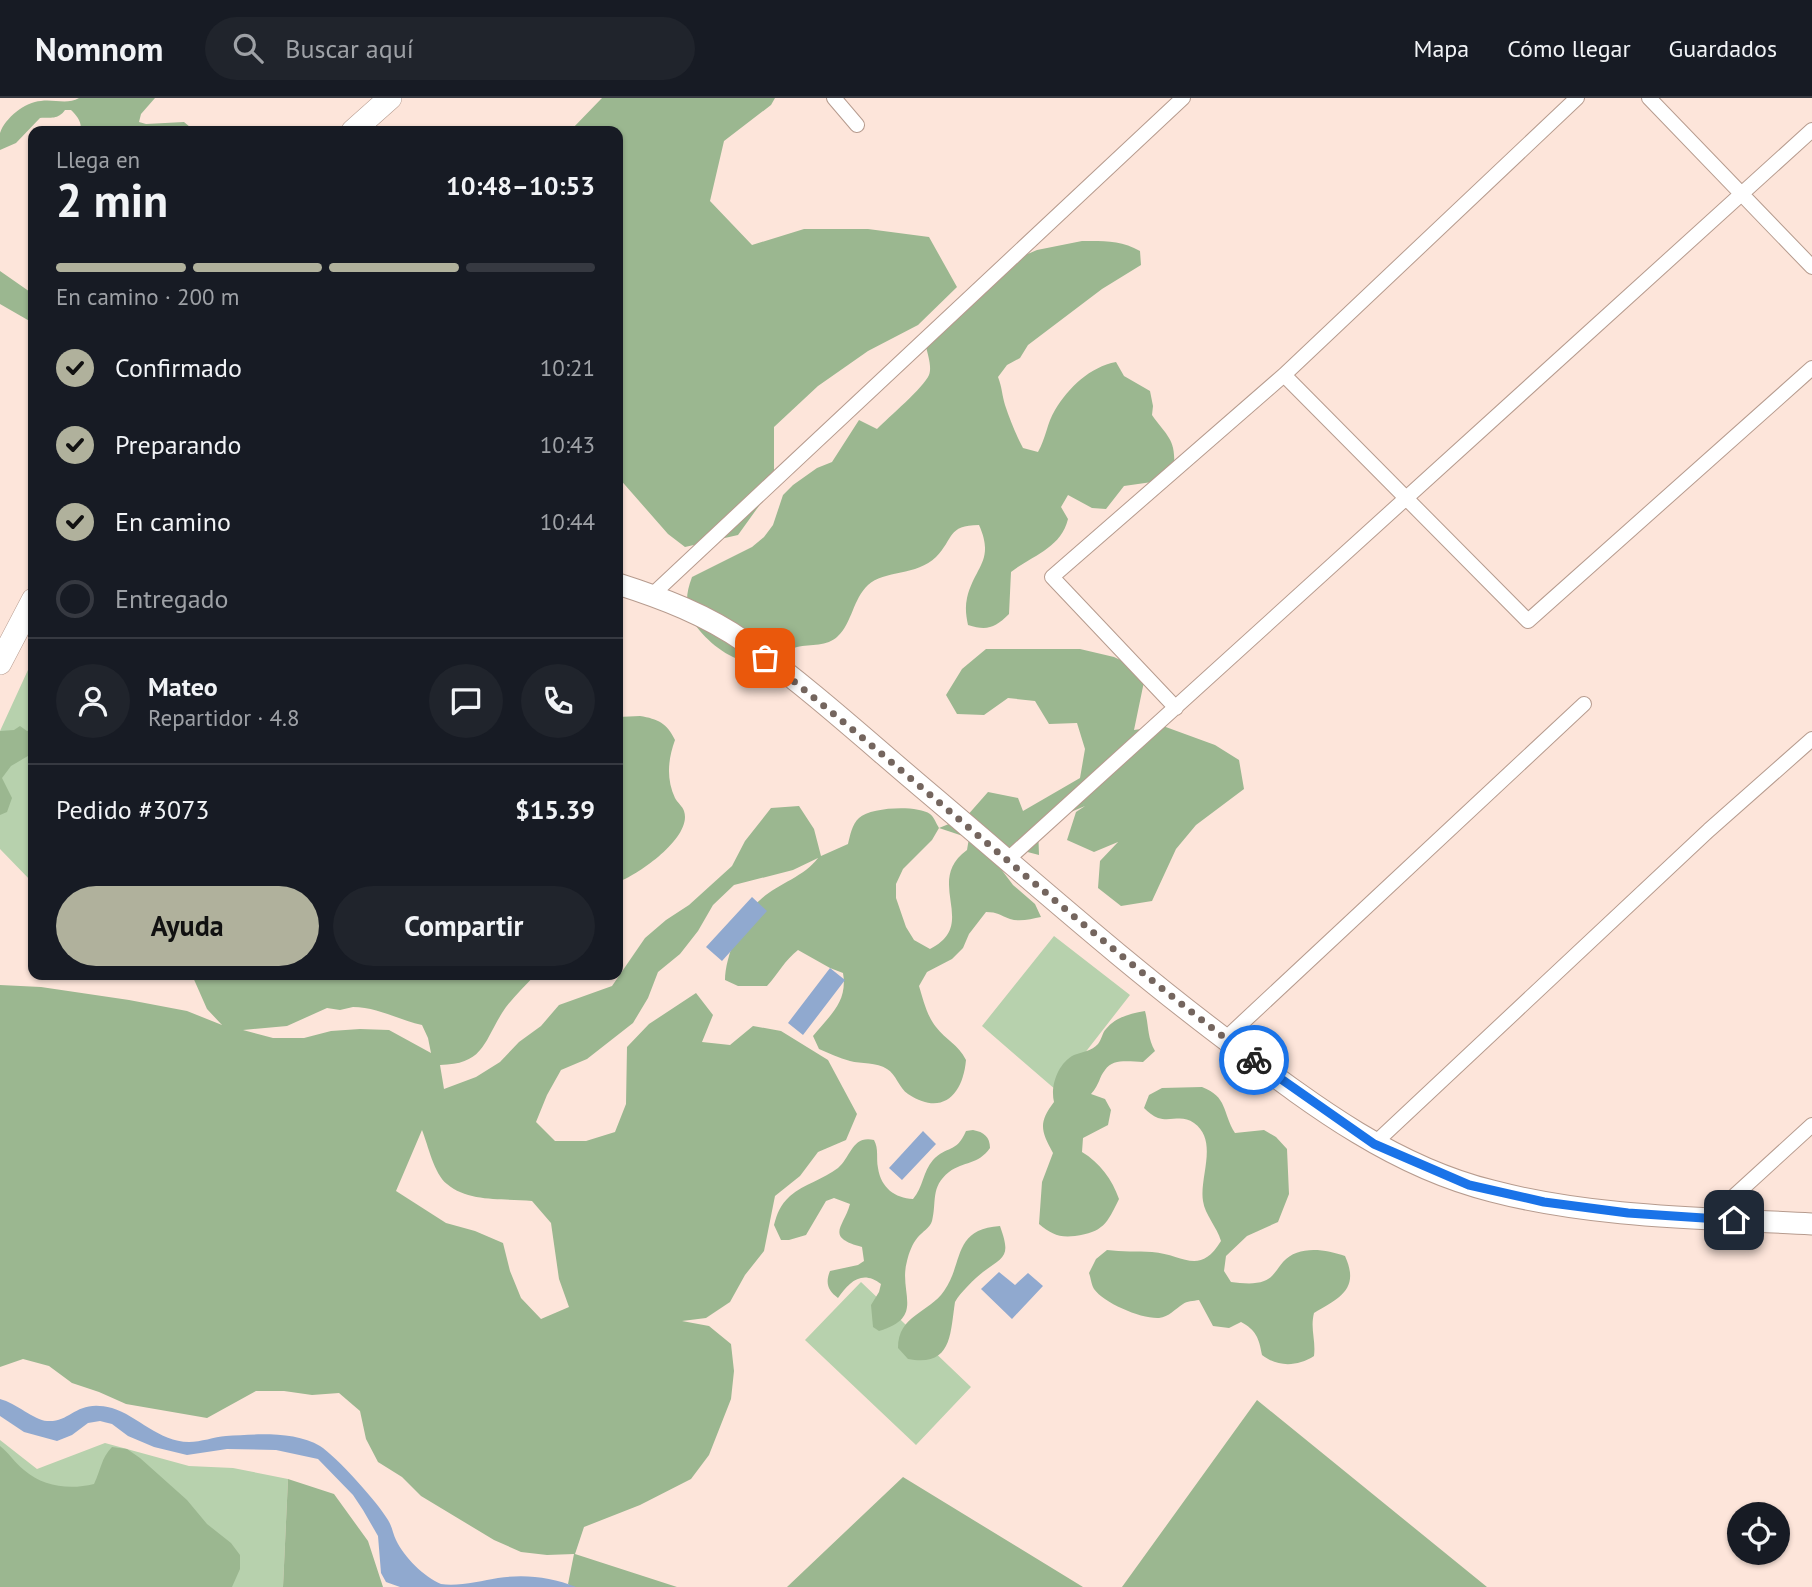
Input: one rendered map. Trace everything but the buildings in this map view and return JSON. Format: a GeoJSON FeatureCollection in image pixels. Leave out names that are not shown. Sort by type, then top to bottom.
{"type":"FeatureCollection","features":[{"type":"Feature","properties":{"kind":"main road"},"geometry":{"type":"LineString","coordinates":[[359,126],[390,98]]}},
{"type":"Feature","properties":{"kind":"main road"},"geometry":{"type":"LineString","coordinates":[[623,586],[683,607],[744,641],[851,727],[1158,988],[1285,1084],[1374,1144],[1448,1177],[1493,1192],[1544,1202],[1709,1219],[1812,1224]]}},
{"type":"Feature","properties":{"kind":"main road"},"geometry":{"type":"LineString","coordinates":[[0,663],[28,610]]}},
{"type":"Feature","properties":{"kind":"street"},"geometry":{"type":"LineString","coordinates":[[834,98],[857,125]]}},
{"type":"Feature","properties":{"kind":"street"},"geometry":{"type":"LineString","coordinates":[[652,595],[1183,98]]}},
{"type":"Feature","properties":{"kind":"street"},"geometry":{"type":"LineString","coordinates":[[1176,709],[1052,577],[1284,375],[1577,98]]}},
{"type":"Feature","properties":{"kind":"street"},"geometry":{"type":"LineString","coordinates":[[1649,98],[1812,267]]}},
{"type":"Feature","properties":{"kind":"street"},"geometry":{"type":"LineString","coordinates":[[1007,859],[1176,709],[1812,130]]}},
{"type":"Feature","properties":{"kind":"street"},"geometry":{"type":"LineString","coordinates":[[1284,375],[1528,621],[1812,368]]}},
{"type":"Feature","properties":{"kind":"street"},"geometry":{"type":"LineString","coordinates":[[1225,1039],[1584,704]]}},
{"type":"Feature","properties":{"kind":"street"},"geometry":{"type":"LineString","coordinates":[[1374,1144],[1709,830],[1812,739]]}},
{"type":"Feature","properties":{"kind":"street"},"geometry":{"type":"LineString","coordinates":[[1709,1219],[1812,1125]]}},
{"type":"Feature","properties":{"kind":"green space"},"geometry":{"type":"Polygon","coordinates":[[[79,98],[155,98],[141,114],[139,122],[184,122],[189,126],[81,126],[71,110],[65,110],[57,117],[40,118],[32,126],[28,126],[28,130],[16,143],[0,150],[0,133],[3,127],[22,108],[41,101],[70,101],[79,98]]]}},
{"type":"Feature","properties":{"kind":"green space"},"geometry":{"type":"Polygon","coordinates":[[[602,98],[775,98],[771,105],[724,141],[710,201],[752,245],[804,229],[868,229],[929,237],[957,287],[918,325],[868,351],[818,386],[774,427],[774,485],[738,535],[685,547],[668,534],[623,483],[623,126],[575,126],[602,98]]]}},
{"type":"Feature","properties":{"kind":"green space"},"geometry":{"type":"Polygon","coordinates":[[[1082,241],[1112,242],[1133,247],[1140,251],[1141,265],[1102,289],[1028,345],[1020,358],[1007,365],[998,377],[1013,427],[1023,448],[1038,452],[1052,415],[1067,394],[1089,373],[1116,362],[1124,376],[1150,391],[1152,415],[1171,443],[1174,464],[1152,482],[1124,486],[1106,509],[1092,508],[1068,495],[1061,507],[1068,519],[1064,529],[1053,544],[1011,572],[1009,614],[990,627],[968,625],[966,615],[970,587],[984,555],[985,547],[979,525],[956,530],[942,550],[928,563],[883,577],[868,585],[859,597],[843,631],[834,640],[797,647],[773,660],[760,663],[731,656],[707,638],[695,624],[687,605],[692,577],[752,547],[773,525],[783,495],[817,468],[832,462],[859,420],[877,429],[913,394],[930,372],[926,347],[1009,262],[1037,250],[1082,241]]]}},
{"type":"Feature","properties":{"kind":"green space"},"geometry":{"type":"Polygon","coordinates":[[[0,271],[28,291],[28,320],[0,304],[0,271]]]}},
{"type":"Feature","properties":{"kind":"green space"},"geometry":{"type":"Polygon","coordinates":[[[986,649],[1080,649],[1114,657],[1146,672],[1134,730],[1163,726],[1215,745],[1239,760],[1244,789],[1196,825],[1176,849],[1152,901],[1121,906],[1098,888],[1100,861],[1118,842],[1094,852],[1067,840],[1076,812],[1085,806],[1038,826],[1039,855],[1012,848],[995,861],[1013,885],[1035,904],[1041,917],[1018,920],[986,912],[969,934],[963,948],[952,959],[927,972],[919,986],[933,1023],[966,1060],[956,1092],[941,1102],[920,1101],[908,1094],[893,1074],[883,1067],[850,1061],[819,1049],[813,1036],[840,1000],[843,973],[798,950],[767,986],[738,986],[725,980],[736,937],[753,907],[818,858],[793,870],[734,885],[713,905],[680,954],[658,972],[648,998],[633,1023],[587,1059],[561,1070],[536,1122],[555,1141],[586,1141],[615,1132],[626,1104],[627,1047],[649,1024],[696,993],[713,1015],[702,1042],[730,1045],[753,1026],[781,1031],[828,1060],[857,1114],[846,1140],[818,1152],[800,1176],[775,1196],[764,1251],[745,1275],[730,1302],[706,1318],[682,1321],[709,1326],[731,1344],[734,1371],[731,1399],[709,1455],[691,1479],[640,1505],[584,1527],[575,1554],[677,1587],[572,1587],[568,1584],[574,1554],[521,1552],[494,1540],[421,1496],[402,1477],[378,1462],[366,1439],[360,1411],[339,1393],[312,1395],[256,1391],[207,1418],[126,1404],[72,1383],[49,1366],[23,1359],[0,1367],[0,985],[41,987],[129,1000],[187,1011],[222,1025],[207,1009],[194,980],[530,980],[513,998],[474,1056],[454,1064],[440,1065],[444,1089],[476,1077],[500,1062],[519,1042],[541,1026],[559,1005],[612,986],[616,980],[623,980],[623,970],[645,938],[689,905],[732,866],[745,841],[771,808],[799,806],[814,829],[821,856],[848,844],[859,818],[873,811],[905,808],[924,811],[931,815],[939,828],[966,817],[988,792],[1018,798],[1023,811],[1080,778],[1085,749],[1077,723],[1049,724],[1035,701],[1008,698],[984,715],[957,714],[946,695],[962,669],[986,649]],[[939,828],[932,840],[903,869],[896,884],[896,898],[906,927],[914,940],[930,949],[944,939],[951,927],[950,875],[955,862],[967,850],[969,838],[939,828]],[[353,1007],[340,1010],[327,1008],[287,1026],[243,1030],[273,1038],[304,1038],[331,1031],[389,1030],[431,1053],[422,1025],[371,1009],[353,1007]],[[422,1130],[396,1191],[446,1223],[503,1243],[521,1298],[541,1319],[569,1307],[559,1279],[551,1223],[532,1201],[476,1197],[447,1184],[438,1173],[422,1130]]]}},
{"type":"Feature","properties":{"kind":"green space"},"geometry":{"type":"Polygon","coordinates":[[[28,670],[28,878],[0,849],[0,731],[28,670]]]}},
{"type":"Feature","properties":{"kind":"green space"},"geometry":{"type":"Polygon","coordinates":[[[640,716],[661,723],[675,740],[669,776],[675,798],[684,811],[685,821],[680,832],[662,854],[623,880],[623,717],[640,716]]]}},
{"type":"Feature","properties":{"kind":"green space"},"geometry":{"type":"Polygon","coordinates":[[[20,726],[28,731],[28,756],[11,766],[2,778],[12,798],[7,812],[0,815],[0,731],[14,730],[20,726]]]}},
{"type":"Feature","properties":{"kind":"green space"},"geometry":{"type":"Polygon","coordinates":[[[1054,936],[1130,995],[1056,1090],[982,1026],[1054,936]]]}},
{"type":"Feature","properties":{"kind":"green space"},"geometry":{"type":"Polygon","coordinates":[[[1145,1011],[1149,1036],[1155,1051],[1143,1062],[1117,1062],[1108,1066],[1091,1094],[1105,1099],[1111,1110],[1108,1125],[1083,1138],[1082,1152],[1105,1172],[1119,1199],[1107,1221],[1098,1229],[1075,1236],[1056,1234],[1039,1224],[1042,1182],[1053,1153],[1044,1133],[1043,1122],[1054,1102],[1056,1076],[1068,1059],[1096,1046],[1114,1022],[1145,1011]]]}},
{"type":"Feature","properties":{"kind":"green space"},"geometry":{"type":"Polygon","coordinates":[[[1202,1087],[1220,1100],[1235,1133],[1264,1130],[1276,1137],[1287,1149],[1289,1194],[1278,1222],[1247,1236],[1226,1256],[1224,1271],[1231,1282],[1264,1281],[1289,1257],[1304,1251],[1321,1250],[1345,1256],[1349,1267],[1349,1285],[1345,1291],[1314,1313],[1314,1356],[1301,1362],[1274,1362],[1262,1355],[1253,1331],[1241,1322],[1229,1328],[1213,1326],[1199,1300],[1185,1303],[1163,1317],[1151,1318],[1114,1305],[1092,1285],[1089,1273],[1096,1259],[1107,1250],[1152,1252],[1198,1261],[1213,1252],[1221,1241],[1203,1201],[1207,1149],[1201,1131],[1190,1120],[1158,1118],[1144,1108],[1149,1095],[1162,1088],[1202,1087]]]}},
{"type":"Feature","properties":{"kind":"green space"},"geometry":{"type":"Polygon","coordinates":[[[973,1130],[986,1136],[990,1148],[976,1160],[949,1172],[939,1183],[931,1223],[914,1243],[907,1261],[906,1311],[902,1319],[879,1331],[873,1327],[871,1305],[881,1284],[868,1278],[856,1279],[838,1298],[828,1286],[830,1271],[858,1265],[864,1261],[862,1247],[850,1243],[840,1235],[841,1225],[850,1204],[834,1198],[826,1201],[806,1235],[789,1240],[781,1240],[774,1225],[779,1210],[796,1192],[838,1168],[856,1144],[867,1139],[876,1143],[877,1164],[882,1181],[890,1191],[900,1197],[913,1199],[933,1160],[959,1143],[966,1131],[973,1130]]]}},
{"type":"Feature","properties":{"kind":"green space"},"geometry":{"type":"Polygon","coordinates":[[[1000,1226],[1005,1244],[1004,1255],[960,1294],[955,1302],[950,1337],[946,1346],[933,1358],[908,1359],[898,1348],[903,1328],[944,1291],[966,1241],[974,1233],[1000,1226]]]}},
{"type":"Feature","properties":{"kind":"green space"},"geometry":{"type":"Polygon","coordinates":[[[861,1282],[971,1387],[916,1445],[805,1340],[861,1282]]]}},
{"type":"Feature","properties":{"kind":"green space"},"geometry":{"type":"Polygon","coordinates":[[[1257,1400],[1487,1587],[1122,1587],[1257,1400]]]}},
{"type":"Feature","properties":{"kind":"green space"},"geometry":{"type":"Polygon","coordinates":[[[0,1440],[37,1469],[105,1443],[189,1466],[233,1468],[288,1479],[283,1587],[0,1587],[0,1440]]]}},
{"type":"Feature","properties":{"kind":"green space"},"geometry":{"type":"Polygon","coordinates":[[[0,1446],[31,1476],[66,1487],[94,1484],[108,1451],[112,1447],[127,1449],[187,1500],[207,1524],[231,1543],[240,1555],[240,1569],[232,1587],[0,1587],[0,1446]]]}},
{"type":"Feature","properties":{"kind":"green space"},"geometry":{"type":"Polygon","coordinates":[[[903,1477],[1083,1587],[787,1587],[903,1477]]]}},
{"type":"Feature","properties":{"kind":"green space"},"geometry":{"type":"Polygon","coordinates":[[[288,1479],[334,1494],[368,1541],[383,1587],[283,1587],[288,1479]]]}},
{"type":"Feature","properties":{"kind":"water"},"geometry":{"type":"Polygon","coordinates":[[[752,897],[767,911],[722,961],[706,947],[752,897]]]}},
{"type":"Feature","properties":{"kind":"water"},"geometry":{"type":"Polygon","coordinates":[[[830,968],[845,980],[803,1035],[788,1023],[830,968]]]}},
{"type":"Feature","properties":{"kind":"water"},"geometry":{"type":"Polygon","coordinates":[[[923,1131],[936,1144],[902,1180],[889,1168],[923,1131]]]}},
{"type":"Feature","properties":{"kind":"water"},"geometry":{"type":"Polygon","coordinates":[[[999,1272],[1015,1285],[1028,1273],[1043,1286],[1012,1319],[981,1289],[999,1272]]]}},
{"type":"Feature","properties":{"kind":"water"},"geometry":{"type":"Polygon","coordinates":[[[0,1399],[47,1421],[55,1421],[90,1406],[112,1408],[178,1441],[194,1442],[226,1436],[261,1434],[310,1441],[327,1451],[357,1481],[388,1520],[404,1553],[415,1566],[435,1581],[454,1585],[528,1576],[576,1587],[400,1587],[386,1582],[381,1573],[378,1536],[363,1510],[353,1495],[318,1459],[276,1450],[227,1449],[187,1455],[154,1447],[128,1436],[112,1424],[100,1421],[88,1423],[72,1435],[57,1441],[24,1432],[0,1416],[0,1399]]]}},
{"type":"Feature","properties":{"kind":"way so far"},"geometry":{"type":"LineString","coordinates":[[765,658],[851,727],[1158,988],[1254,1060]]}},
{"type":"Feature","properties":{"kind":"route"},"geometry":{"type":"LineString","coordinates":[[1254,1060],[1374,1144],[1469,1185],[1544,1202],[1628,1213],[1734,1220]]}}]}
